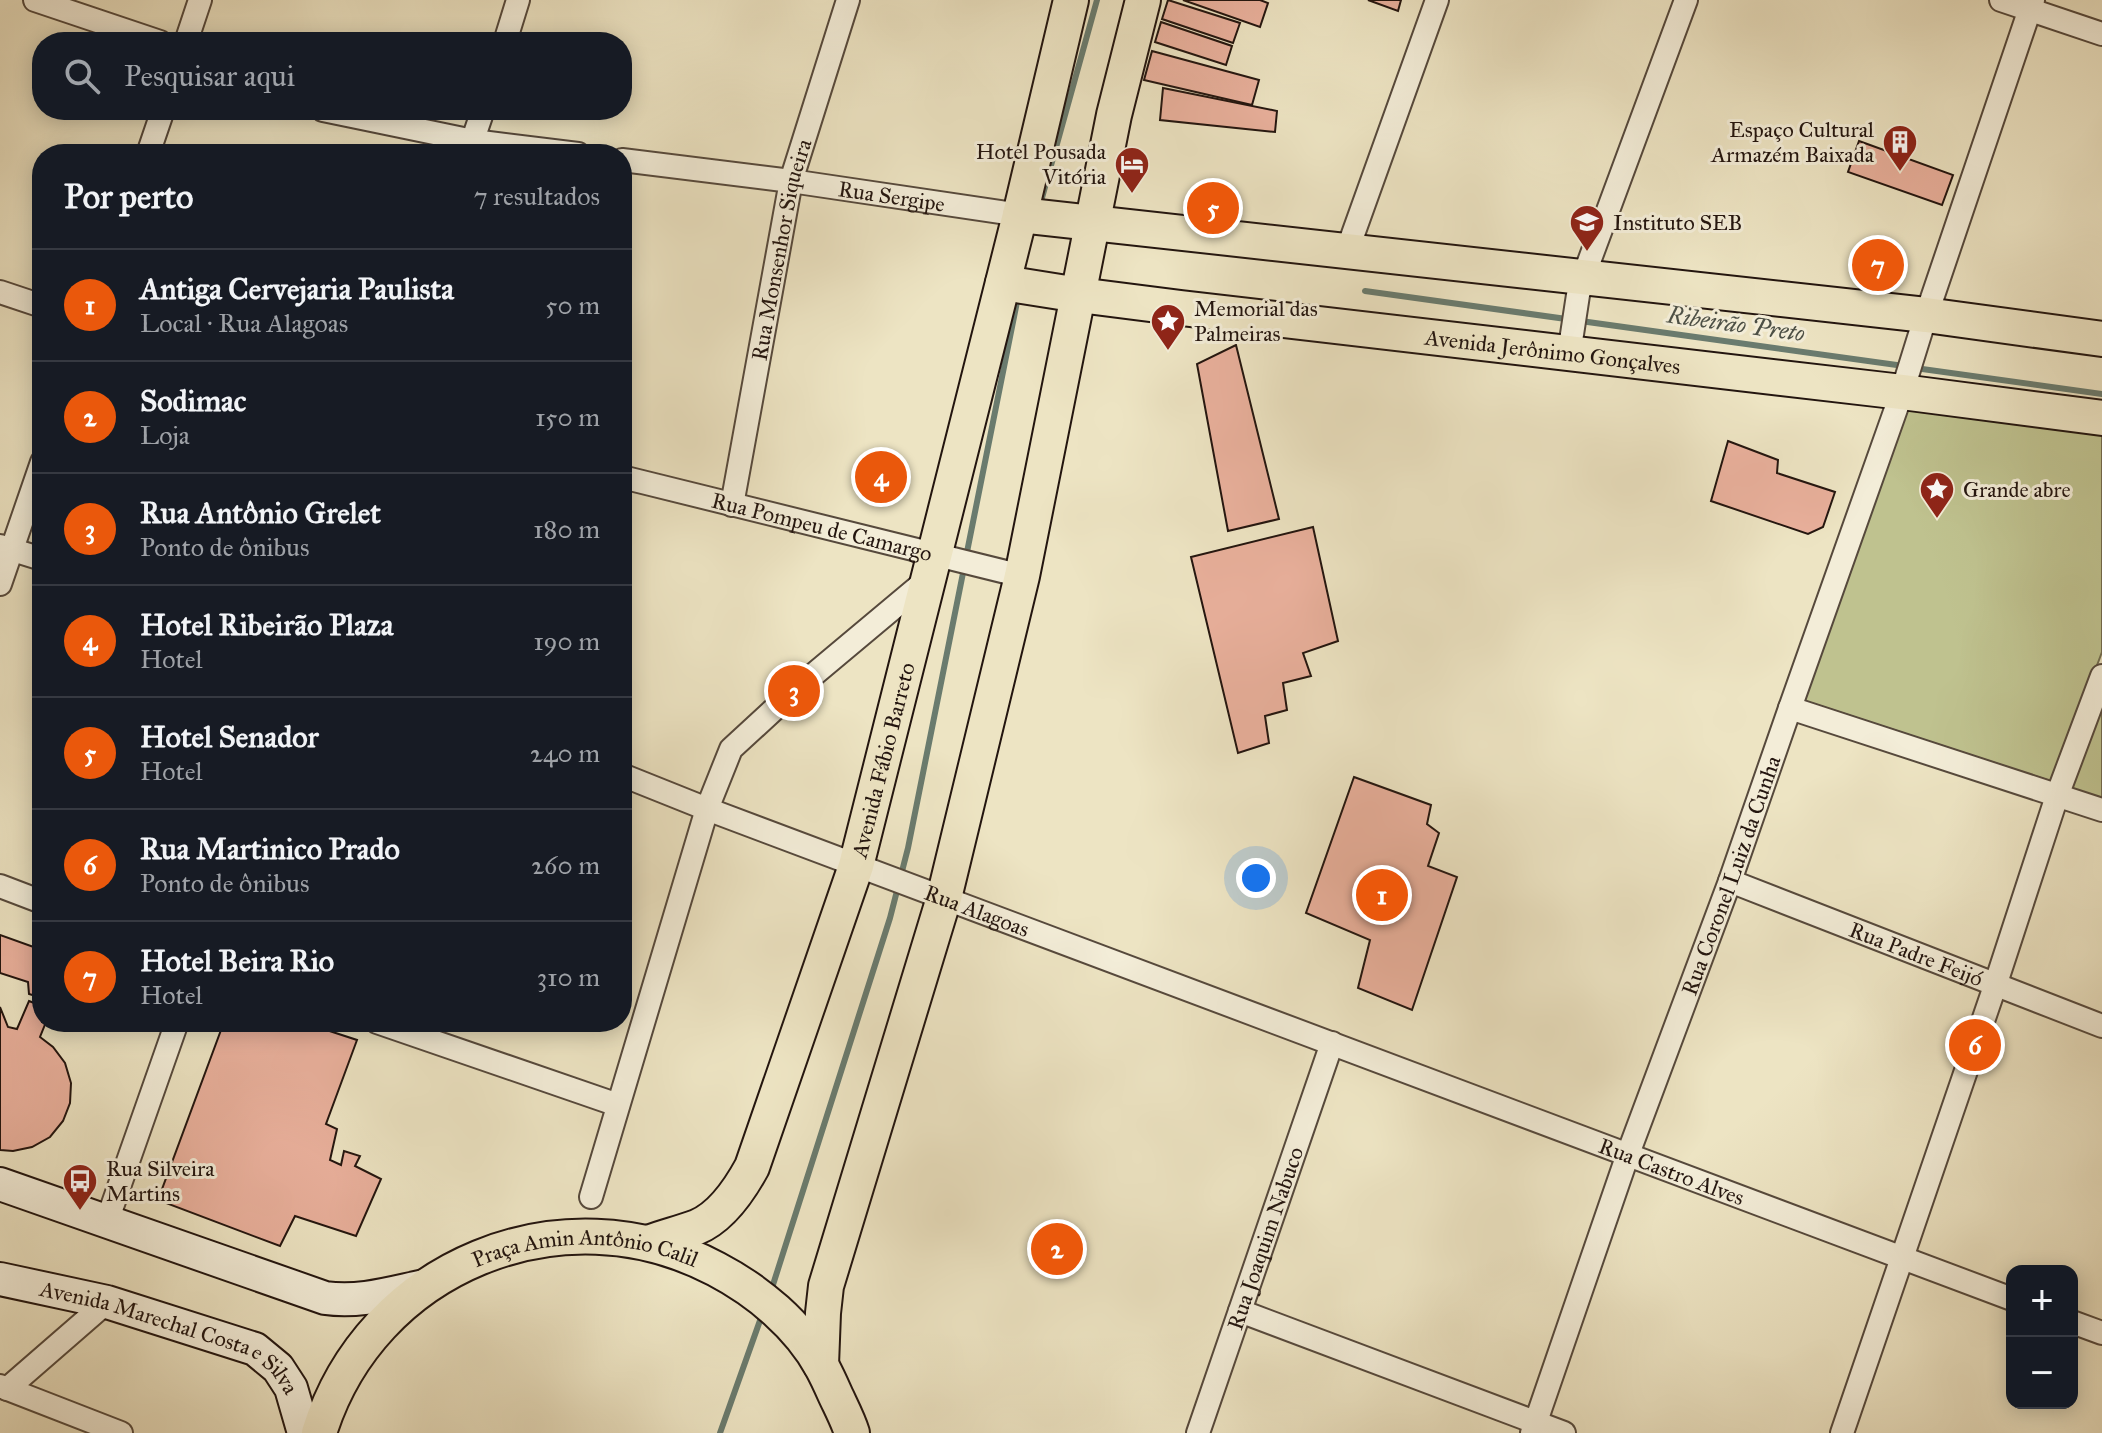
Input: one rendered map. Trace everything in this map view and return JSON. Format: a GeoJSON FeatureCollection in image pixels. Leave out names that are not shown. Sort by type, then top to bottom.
{"type":"FeatureCollection","features":[{"type":"Feature","properties":{"kind":"main road","name":"Avenida Fábio Barreto"},"geometry":{"type":"LineString","coordinates":[[648,1243],[700,1226],[726,1205],[752,1167],[860,867],[1027,216],[1071,0]]}},
{"type":"Feature","properties":{"kind":"main road"},"geometry":{"type":"LineString","coordinates":[[821,1365],[826,1286],[1018,575],[1086,223],[1143,0]]}},
{"type":"Feature","properties":{"kind":"main road"},"geometry":{"type":"LineString","coordinates":[[1027,216],[1347,251],[1580,286],[2102,339]]}},
{"type":"Feature","properties":{"kind":"main road","name":"Avenida Jerônimo Gonçalves"},"geometry":{"type":"LineString","coordinates":[[1010,284],[1071,294],[1905,383],[2102,418]]}},
{"type":"Feature","properties":{"kind":"main road"},"geometry":{"type":"LineString","coordinates":[[0,1184],[325,1298],[366,1299],[425,1286]]}},
{"type":"Feature","properties":{"kind":"main road","name":"Praça Amin Antônio Calil"},"geometry":{"type":"LineString","coordinates":[[319,1433],[327,1408],[352,1361],[385,1320],[425,1286],[476,1258],[532,1241],[590,1236],[648,1243],[693,1258],[736,1280],[768,1304],[796,1332],[821,1365],[852,1433]]}},
{"type":"Feature","properties":{"kind":"main road","name":"Avenida Marechal Costa e Silva"},"geometry":{"type":"LineString","coordinates":[[0,1279],[107,1302],[255,1349],[278,1368],[291,1388],[304,1433]]}},
{"type":"Feature","properties":{"kind":"street"},"geometry":{"type":"LineString","coordinates":[[35,0],[130,32]]}},
{"type":"Feature","properties":{"kind":"street"},"geometry":{"type":"LineString","coordinates":[[189,32],[200,0]]}},
{"type":"Feature","properties":{"kind":"street"},"geometry":{"type":"LineString","coordinates":[[508,32],[518,0]]}},
{"type":"Feature","properties":{"kind":"street","name":"Rua Monsenhor Siqueira"},"geometry":{"type":"LineString","coordinates":[[732,505],[791,181],[848,0]]}},
{"type":"Feature","properties":{"kind":"street"},"geometry":{"type":"LineString","coordinates":[[1347,251],[1437,0]]}},
{"type":"Feature","properties":{"kind":"street"},"geometry":{"type":"LineString","coordinates":[[1570,346],[1580,286],[1686,0]]}},
{"type":"Feature","properties":{"kind":"street"},"geometry":{"type":"LineString","coordinates":[[2001,0],[2031,5],[2102,34]]}},
{"type":"Feature","properties":{"kind":"street","name":"Rua Coronel Luiz da Cunha"},"geometry":{"type":"LineString","coordinates":[[1534,1428],[1628,1154],[1730,881],[1905,383],[2031,5]]}},
{"type":"Feature","properties":{"kind":"street"},"geometry":{"type":"LineString","coordinates":[[151,144],[160,120]]}},
{"type":"Feature","properties":{"kind":"street"},"geometry":{"type":"LineString","coordinates":[[362,120],[455,144]]}},
{"type":"Feature","properties":{"kind":"street"},"geometry":{"type":"LineString","coordinates":[[472,144],[480,120]]}},
{"type":"Feature","properties":{"kind":"street","name":"Rua Sergipe"},"geometry":{"type":"LineString","coordinates":[[632,161],[1027,216]]}},
{"type":"Feature","properties":{"kind":"street"},"geometry":{"type":"LineString","coordinates":[[0,292],[32,303]]}},
{"type":"Feature","properties":{"kind":"street","name":"Rua Pompeu de Camargo"},"geometry":{"type":"LineString","coordinates":[[632,480],[937,564],[1018,575]]}},
{"type":"Feature","properties":{"kind":"street"},"geometry":{"type":"LineString","coordinates":[[0,584],[6,548],[32,486]]}},
{"type":"Feature","properties":{"kind":"street"},"geometry":{"type":"LineString","coordinates":[[6,548],[32,556]]}},
{"type":"Feature","properties":{"kind":"street"},"geometry":{"type":"LineString","coordinates":[[591,1197],[707,809],[731,749],[937,564]]}},
{"type":"Feature","properties":{"kind":"street"},"geometry":{"type":"LineString","coordinates":[[1842,1433],[2057,796],[2102,676]]}},
{"type":"Feature","properties":{"kind":"street"},"geometry":{"type":"LineString","coordinates":[[1790,708],[2102,810]]}},
{"type":"Feature","properties":{"kind":"street","name":"Rua Alagoas"},"geometry":{"type":"LineString","coordinates":[[632,779],[1332,1043]]}},
{"type":"Feature","properties":{"kind":"street","name":"Rua Padre Feijó"},"geometry":{"type":"LineString","coordinates":[[1730,881],[2102,1026]]}},
{"type":"Feature","properties":{"kind":"street"},"geometry":{"type":"LineString","coordinates":[[0,886],[32,898]]}},
{"type":"Feature","properties":{"kind":"street"},"geometry":{"type":"LineString","coordinates":[[107,1221],[173,1032]]}},
{"type":"Feature","properties":{"kind":"street"},"geometry":{"type":"LineString","coordinates":[[406,1032],[618,1105]]}},
{"type":"Feature","properties":{"kind":"street","name":"Rua Castro Alves"},"geometry":{"type":"LineString","coordinates":[[1332,1043],[2006,1297]]}},
{"type":"Feature","properties":{"kind":"street","name":"Rua Joaquim Nabuco"},"geometry":{"type":"LineString","coordinates":[[1198,1433],[1332,1043]]}},
{"type":"Feature","properties":{"kind":"street"},"geometry":{"type":"LineString","coordinates":[[107,1302],[3,1388],[121,1433]]}},
{"type":"Feature","properties":{"kind":"street"},"geometry":{"type":"LineString","coordinates":[[1240,1311],[1534,1428],[1564,1433]]}},
{"type":"Feature","properties":{"kind":"street"},"geometry":{"type":"LineString","coordinates":[[2078,1324],[2102,1333]]}},
{"type":"Feature","properties":{"kind":"green space"},"geometry":{"type":"Polygon","coordinates":[[[1908,404],[2102,428],[2102,652],[2053,782],[1802,700],[1908,404]]]}},
{"type":"Feature","properties":{"kind":"green space"},"geometry":{"type":"Polygon","coordinates":[[[2102,698],[2102,799],[2068,788],[2102,698]]]}},
{"type":"Feature","properties":{"kind":"building"},"geometry":{"type":"Polygon","coordinates":[[[1168,0],[1240,23],[1233,43],[1162,19],[1168,0]]]}},
{"type":"Feature","properties":{"kind":"building"},"geometry":{"type":"Polygon","coordinates":[[[1183,0],[1260,0],[1268,3],[1260,27],[1183,0]]]}},
{"type":"Feature","properties":{"kind":"building"},"geometry":{"type":"Polygon","coordinates":[[[1368,0],[1401,0],[1398,11],[1368,0]]]}},
{"type":"Feature","properties":{"kind":"building"},"geometry":{"type":"Polygon","coordinates":[[[1161,22],[1232,46],[1226,65],[1155,42],[1161,22]]]}},
{"type":"Feature","properties":{"kind":"building"},"geometry":{"type":"Polygon","coordinates":[[[1152,51],[1259,80],[1252,105],[1144,80],[1152,51]]]}},
{"type":"Feature","properties":{"kind":"building"},"geometry":{"type":"Polygon","coordinates":[[[1163,88],[1277,111],[1275,132],[1160,120],[1163,88]]]}},
{"type":"Feature","properties":{"kind":"building","name":"Espaço Cultural Armazém Baixada"},"geometry":{"type":"Polygon","coordinates":[[[1859,141],[1953,175],[1942,205],[1848,172],[1859,141]]]}},
{"type":"Feature","properties":{"kind":"building"},"geometry":{"type":"Polygon","coordinates":[[[1236,345],[1279,519],[1228,531],[1197,364],[1236,345]]]}},
{"type":"Feature","properties":{"kind":"building"},"geometry":{"type":"Polygon","coordinates":[[[1728,441],[1778,460],[1777,473],[1835,492],[1823,527],[1808,534],[1711,501],[1728,441]]]}},
{"type":"Feature","properties":{"kind":"building"},"geometry":{"type":"Polygon","coordinates":[[[1313,527],[1338,641],[1303,653],[1311,676],[1283,683],[1287,710],[1265,716],[1269,743],[1238,753],[1191,557],[1313,527]]]}},
{"type":"Feature","properties":{"kind":"building"},"geometry":{"type":"Polygon","coordinates":[[[1354,777],[1431,805],[1427,824],[1439,833],[1428,866],[1457,877],[1412,1010],[1358,988],[1370,940],[1306,913],[1354,777]]]}},
{"type":"Feature","properties":{"kind":"building"},"geometry":{"type":"Polygon","coordinates":[[[0,935],[32,946],[32,995],[29,994],[28,982],[0,973],[0,935]]]}},
{"type":"Feature","properties":{"kind":"building"},"geometry":{"type":"Polygon","coordinates":[[[29,1001],[32,1002],[32,1032],[42,1032],[40,1037],[53,1047],[65,1063],[71,1083],[70,1103],[63,1121],[50,1137],[32,1147],[0,1150],[0,1007],[8,1027],[17,1029],[29,1001]]]}},
{"type":"Feature","properties":{"kind":"building"},"geometry":{"type":"Polygon","coordinates":[[[220,1032],[333,1032],[357,1040],[326,1124],[337,1129],[330,1160],[341,1165],[344,1151],[360,1156],[355,1166],[381,1179],[356,1236],[295,1216],[280,1246],[158,1200],[220,1032]]]}},
{"type":"Feature","properties":{"kind":"waterway"},"geometry":{"type":"LineString","coordinates":[[1040,205],[1097,0]]}},
{"type":"Feature","properties":{"kind":"waterway","name":"Ribeirão Preto"},"geometry":{"type":"LineString","coordinates":[[1365,291],[1904,366]]}},
{"type":"Feature","properties":{"kind":"waterway"},"geometry":{"type":"LineString","coordinates":[[966,557],[1018,297]]}},
{"type":"Feature","properties":{"kind":"waterway","name":"Ribeirão Preto"},"geometry":{"type":"LineString","coordinates":[[1915,368],[2102,394]]}},
{"type":"Feature","properties":{"kind":"waterway"},"geometry":{"type":"LineString","coordinates":[[771,1291],[890,918],[908,848],[964,568]]}},
{"type":"Feature","properties":{"kind":"waterway"},"geometry":{"type":"LineString","coordinates":[[720,1433],[763,1312]]}},
{"type":"Feature","properties":{"kind":"place","name":"Espaço Cultural Armazém Baixada"},"geometry":{"type":"Point","coordinates":[1900,173]}},
{"type":"Feature","properties":{"kind":"place","name":"Hotel Pousada Vitória"},"geometry":{"type":"Point","coordinates":[1132,195]}},
{"type":"Feature","properties":{"kind":"place","name":"Hotel Senador"},"geometry":{"type":"Point","coordinates":[1213,208]}},
{"type":"Feature","properties":{"kind":"place","name":"Instituto SEB"},"geometry":{"type":"Point","coordinates":[1587,253]}},
{"type":"Feature","properties":{"kind":"place","name":"Hotel Beira Rio"},"geometry":{"type":"Point","coordinates":[1878,265]}},
{"type":"Feature","properties":{"kind":"place","name":"Memorial das Palmeiras"},"geometry":{"type":"Point","coordinates":[1168,352]}},
{"type":"Feature","properties":{"kind":"place","name":"Hotel Ribeirão Plaza"},"geometry":{"type":"Point","coordinates":[881,477]}},
{"type":"Feature","properties":{"kind":"place","name":"Grande abre"},"geometry":{"type":"Point","coordinates":[1937,520]}},
{"type":"Feature","properties":{"kind":"place","name":"Rua Antônio Grelet"},"geometry":{"type":"Point","coordinates":[794,691]}},
{"type":"Feature","properties":{"kind":"place","name":"Antiga Cervejaria Paulista"},"geometry":{"type":"Point","coordinates":[1382,895]}},
{"type":"Feature","properties":{"kind":"place","name":"Rua Martinico Prado"},"geometry":{"type":"Point","coordinates":[1975,1045]}},
{"type":"Feature","properties":{"kind":"place","name":"Rua Silveira Martins"},"geometry":{"type":"Point","coordinates":[80,1212]}},
{"type":"Feature","properties":{"kind":"place","name":"Sodimac"},"geometry":{"type":"Point","coordinates":[1057,1249]}}]}
